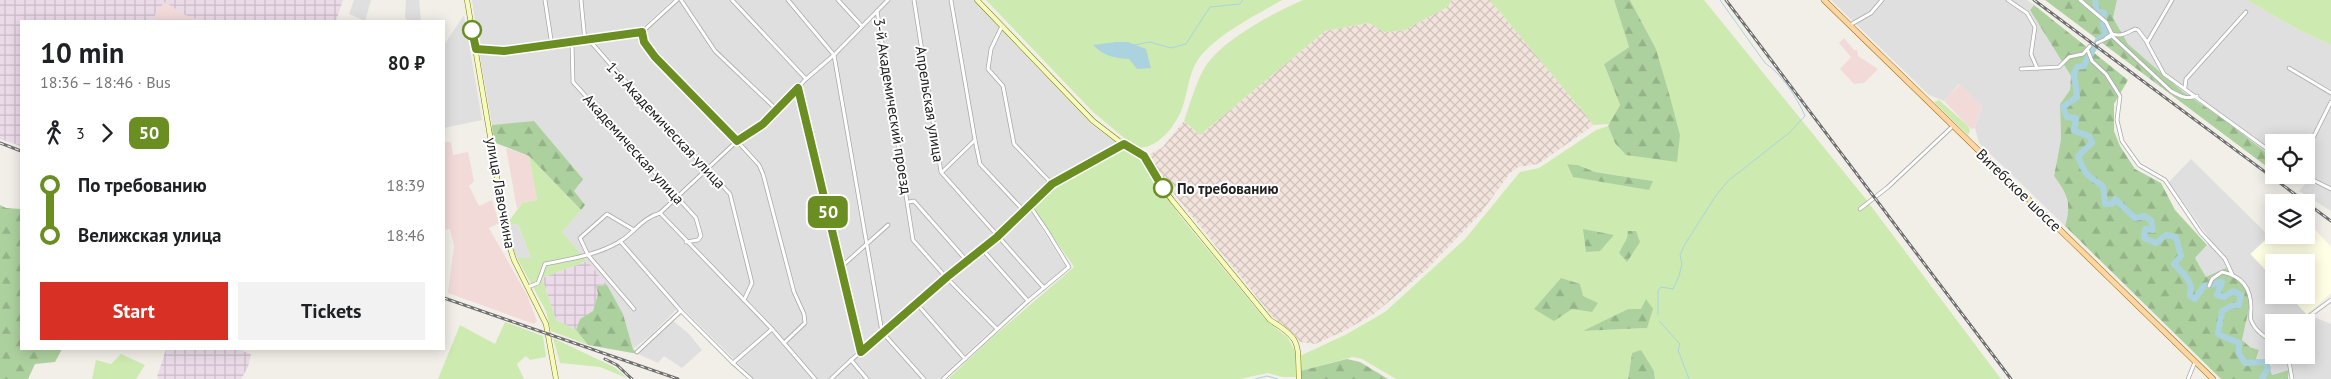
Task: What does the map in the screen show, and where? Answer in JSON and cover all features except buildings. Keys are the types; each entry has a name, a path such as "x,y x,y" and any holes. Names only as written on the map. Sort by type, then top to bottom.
{"main road":[{"name":"Витебское шоссе","path":"1824,0 2213,379"}],"street":[{"name":"улица Лавочкина","path":"468,0 508,242 546,324 556,379"},
{"path":"545,0 552,46"},
{"path":"580,0 585,41"},
{"path":"732,0 806,79"},
{"path":"788,0 834,55 882,332 924,379"},
{"name":"3-й Академический проезд","path":"838,0 861,25"},
{"path":"528,287 538,283 545,264 588,255 620,242 649,216 660,213 737,141 763,124 806,79 834,55 861,25 888,0"},
{"name":"Апрельская улица","path":"914,0 941,172 1044,288"},
{"path":"951,0 980,164 1024,211"},
{"path":"977,0 1094,121 1124,144 1144,156 1154,176 1172,200 1270,320 1289,332 1295,339 1299,347 1299,379"},
{"path":"1849,25 1866,17 1882,0"},
{"path":"2008,0 2026,13 2035,27 2031,54 2037,68"},
{"path":"2080,0 2106,22 2112,34 2119,36 2135,29 2138,30 2160,68 2265,147"},
{"path":"2147,43 2172,0"},
{"path":"476,49 504,51 590,41 642,32 676,1 716,51 776,109"},
{"name":"3-й Академический проезд","path":"877,10 913,240 997,329"},
{"path":"2184,87 2186,79 2246,12"},
{"path":"1002,26 991,49 988,69 1003,86 1014,144 1052,184"},
{"path":"642,32 644,42 655,57 759,165 794,292 804,314 805,324 784,343"},
{"path":"2106,39 2112,34"},
{"path":"2097,43 2112,36 2171,91 2189,99 2197,96"},
{"name":"1-я Академическая улица","path":"590,41 640,98 730,194 752,283 744,300"},
{"name":"Академическая улица","path":"572,43 571,69 573,82 696,218 701,236 698,240 686,242"},
{"path":"2090,46 2088,51 2092,61 2106,74 2120,96 2117,120 2122,140 2139,165 2165,180 2201,233 2226,259 2232,274"},
{"path":"2021,69 2059,67 2069,57 2088,51"},
{"path":"2289,68 2331,93"},
{"path":"798,88 861,352"},
{"path":"2315,134 2331,102"},
{"path":"1860,209 1888,187 1954,126"},
{"path":"941,172 975,140"},
{"path":"831,379 882,332 997,237 1052,184 1124,144"},
{"path":"2315,181 2331,189"},
{"name":"3-й Академический проезд","path":"908,202 914,201 967,261"},
{"path":"943,379 1028,300 1069,267 1048,231 1030,206"},
{"name":"Академическая улица","path":"660,213 772,329 815,379"},
{"path":"634,230 606,214 580,238 588,255 634,309"},
{"path":"840,267 888,224"},
{"path":"620,242 681,311 751,379"},
{"path":"982,249 1028,300"},
{"path":"2209,286 2212,279 2222,272 2232,274 2240,279 2249,290 2252,321 2260,334 2265,337"},
{"path":"2312,314 2331,300"},
{"path":"917,304 965,359"},
{"path":"637,352 681,311"},
{"path":"733,363 772,329"},
{"path":"851,360 867,379"},
{"path":"2188,379 2196,362"},
{"path":"2290,364 2292,379"}],"shaded area":[{"path":"0,0 343,0 336,20 199,20 185,15 165,2 156,12 153,20 20,20 20,146 0,139"},
{"path":"354,0 371,0 365,20 349,14"},
{"path":"406,0 419,0 421,20 406,20"},
{"path":"472,0 673,0 644,26 628,31 524,46 493,47 478,44"},
{"path":"680,0 973,0 1092,125 1118,144 1049,184 1027,205 1066,267 983,338 939,379 754,379 680,306 651,335 633,349 623,314 607,285 562,232 585,205 573,191 583,179 534,122 492,125 479,50 504,51 573,46 640,35"},
{"path":"1451,0 1490,0 1594,125 1538,164 1518,167 1510,173 1480,214 1426,270 1374,314 1344,331 1315,344 1300,342 1293,333 1277,322 1155,170 1148,155 1162,148 1184,121 1200,135 1325,31 1370,23 1384,32 1404,30 1449,6"},
{"path":"1831,0 2027,0 2034,5 2030,10 2071,76 2070,90 2060,104 2061,139 2054,175 2065,191 2069,212 2065,226 1979,143 1975,128 1982,106 1959,84 1944,101 1929,95"},
{"path":"2117,0 2247,0 2297,29 2331,45 2331,211 2315,201 2315,194 2304,194 2299,191 2305,184 2315,184 2315,134 2265,134 2265,152 2226,121 2183,92 2128,44 2113,18"},
{"path":"165,1 185,15 199,20 153,20 156,12"},
{"path":"464,15 482,120 445,128 445,44"},
{"path":"1844,38 1854,50 1857,50 1858,56 1878,69 1864,83 1854,84 1840,69 1851,57 1839,43"},
{"path":"1960,84 1982,106 1975,128 1971,129 1944,101"},
{"path":"445,142 451,142 453,155 468,152 474,181 469,186 479,206 492,200 499,223 489,228 527,295 537,321 534,324 448,293 454,246 450,229 445,230"},
{"path":"506,148 529,156 537,200 522,203 517,209"},
{"path":"2191,159 2265,232 2265,240 2250,254 2265,270 2265,304 2297,304 2306,314 2265,314 2265,364 2288,364 2289,370 2272,375 2256,360 2259,350 2250,347 2242,340 2250,304 2206,277 2195,258 2211,241 2169,182"},
{"path":"507,224 518,224 531,258 517,258 511,244"},
{"path":"2315,230 2331,247 2331,293 2306,314 2297,304 2315,304 2315,254 2265,254 2265,269 2251,254 2265,241 2265,244 2315,244"},
{"path":"587,261 607,285 596,286 598,294 593,311 580,319 576,330 556,320 542,278"},
{"path":"2315,317 2331,324 2331,379 2294,379 2292,364 2315,364"},
{"path":"673,321 688,333 702,350 682,368 664,356 658,363 638,354"},
{"path":"166,350 240,350 251,354 248,367 241,379 159,379 157,377"}],"green space":[{"path":"986,0 1282,0 1231,30 1203,53 1192,72 1183,106 1171,129 1165,136 1151,145 1135,147 1093,112"},
{"path":"1303,0 1451,0 1449,6 1405,30 1384,32 1369,23 1325,31 1200,135 1184,121 1197,84 1207,64 1215,54 1251,27"},
{"path":"1490,0 1614,0 1629,47 1604,64 1620,105 1610,124 1594,125"},
{"path":"1614,0 1630,0 1656,49 1680,135 1677,162 1626,155 1615,143 1608,126 1620,105 1604,64 1629,47"},
{"path":"1630,0 1704,0 1865,198 2001,379 1655,379 1654,370 1632,353 1628,379 1396,379 1362,359 1353,357 1300,371 1300,356 1345,335 1385,312 1465,239 1520,172 1539,168 1596,130 1608,126 1615,143 1680,135 1656,49","holes":["1567,164 1578,165 1595,172 1653,181 1573,177","1628,309 1641,310 1647,328 1585,331"]},
{"path":"2045,0 2117,0 2113,18 2128,44 2183,92 2226,121 2265,152 2265,165"},
{"path":"2247,0 2331,0 2331,45 2297,29"},
{"path":"2034,5 2128,80 2114,104 2114,131 2120,146 2135,169 2161,183 2175,210 2207,245 2195,258 2206,277 2226,268 2246,288 2250,304 2242,340 2250,347 2259,350 2256,359 2265,361 2272,375 2289,370 2288,379 2221,379 2065,226 2068,211 2067,199 2054,176 2061,139 2060,104 2070,90 2071,76 2030,10"},
{"path":"1939,100 1968,126 1970,131 1968,135 1934,102"},
{"path":"534,121 583,179 574,191 585,205 581,210 529,156 493,142 492,125"},
{"path":"1123,148 1138,155 1180,216 1264,318 1288,338 1295,351 1296,377 1282,377 1268,373 1240,379 948,379 987,342 1074,267 1033,208 1054,188"},
{"path":"529,156 581,210 562,232 587,261 542,278 556,320 576,330 588,345 551,331 546,311 517,258 531,258 518,224 507,224 522,203 537,200"},
{"path":"1567,164 1578,165 1595,172 1653,181 1649,190 1573,177"},
{"path":"0,205 6,208 20,209 20,350 61,350 55,362 35,364 28,379 0,379"},
{"path":"1583,229 1614,235 1600,251 1586,252"},
{"path":"1628,231 1636,231 1640,242 1627,262 1619,253 1627,238"},
{"path":"1561,278 1580,284 1583,296 1598,303 1592,312 1572,309 1554,321 1534,309"},
{"path":"607,285 623,314 633,349 638,354 588,345 576,330 580,319 593,311 598,294 596,286"},
{"path":"1646,299 1653,309 1647,328 1583,331 1628,309 1641,309"},
{"path":"505,322 543,336 546,357 530,360 526,356 517,364 524,379 438,379 460,325 495,344"},
{"path":"553,338 614,367 627,378 600,367 560,363"},
{"path":"1641,350 1654,371 1655,379 1628,379 1632,353"},
{"path":"121,354 145,365 136,379 92,379 96,360 111,364"},
{"path":"1347,359 1360,362 1388,379 1301,379 1300,371"}],"water":[{"path":"1128,42 1146,49 1151,68 1137,69 1129,59 1109,56 1093,45"}],"waterway":[{"path":"1134,45 1150,42 1171,48 1186,44 1210,7 1240,4 1243,0"},
{"path":"1658,315 1658,291 1661,287 1673,289 1679,276 1682,264 1680,255 1685,244 1717,194 1728,181 1789,133 1805,116 1788,87 1777,73 1765,63 1720,0"},
{"path":"2095,0 2097,11 2104,13 2103,25 2106,35 2098,40 2084,66 2077,67 2074,73 2077,97 2063,107 2067,117 2076,118 2074,131 2089,136 2092,143 2078,156 2082,166 2090,177 2103,186 2105,204 2112,204 2115,199 2135,218 2144,216 2151,220 2153,230 2145,229 2144,238 2156,243 2166,235 2176,237 2181,256 2174,264 2189,282 2191,286 2190,296 2195,299 2204,286 2222,282 2217,295 2224,297 2233,291 2241,295 2239,305 2231,306 2222,311 2218,334 2239,343 2239,353 2245,363 2265,362 2268,368 2262,379"},
{"path":"1659,321 1680,344 1678,350 1689,379"},
{"path":"1255,379 1267,376 1278,379"}],"railway":[{"path":"1726,0 2011,379"},
{"path":"2034,0 2331,221"},
{"path":"0,143 20,151"},
{"path":"445,298 678,379"},
{"path":"605,359 617,365 632,379"}],"bus line":[{"name":"50","path":"472,30 476,49 504,51 590,41 642,32 644,42 655,57 737,141 763,124 798,88 861,352 947,277 997,237 1052,184 1124,144 1144,156 1154,176 1163,188"}],"place":[{"name":"По требованию","path":"1163,188"}]}
